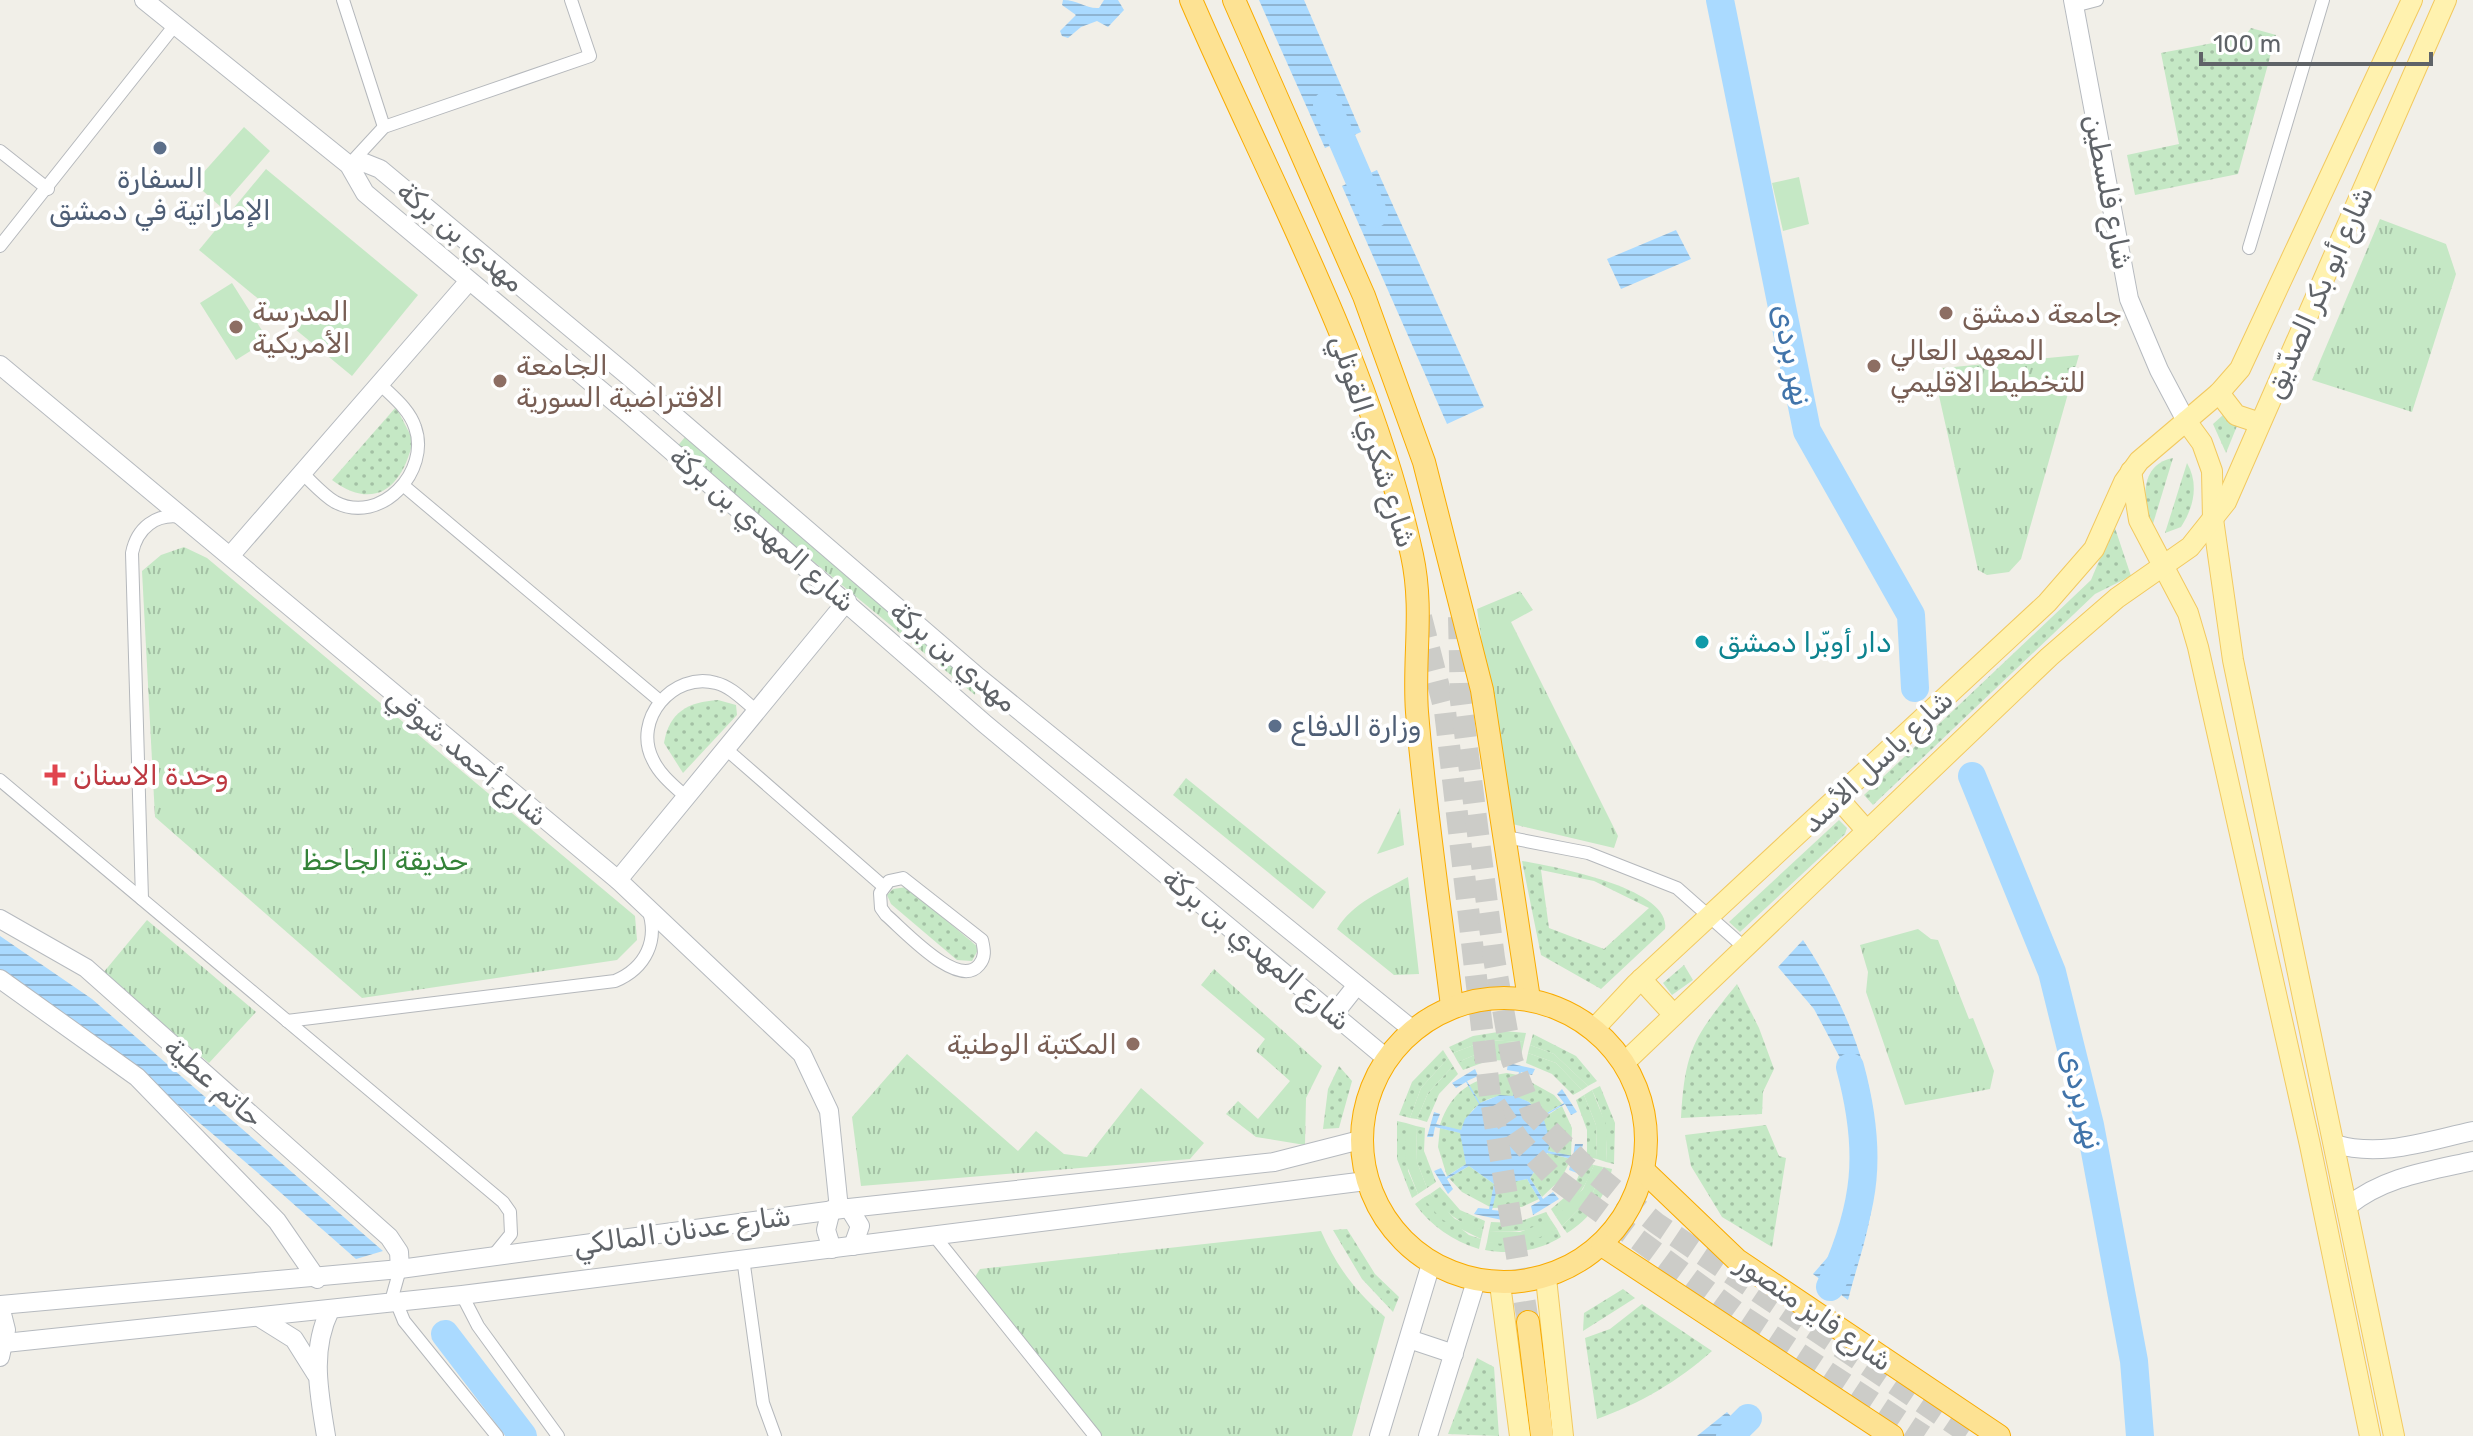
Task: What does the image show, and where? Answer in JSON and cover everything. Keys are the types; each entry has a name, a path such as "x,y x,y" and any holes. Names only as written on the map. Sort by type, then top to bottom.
{"highway":[{"name":"شارع شكري القوتلي","path":"1191,0 1336,327 1393,481 1413,558 1421,616 1417,709 1452,1006"},
{"name":"شارع شكري القوتلي","path":"1234,0 1364,296 1424,462 1482,690 1529,999"},
{"path":"1490,997 1529,999 1563,1010 1594,1029 1624,1063 1644,1115 1644,1171 1629,1211 1602,1245 1546,1278 1500,1284 1476,1281 1431,1264 1391,1229 1366,1181 1360,1140 1367,1097 1386,1058 1414,1031 1452,1006 1490,997"},
{"name":"شارع فايز منصور","path":"1644,1171 1737,1260 1999,1436"},
{"name":"شارع فايز منصور","path":"1602,1245 1892,1436"},
{"path":"1528,1322 1542,1436"}],"main road":[{"name":"شارع المهدي بن بركة","path":"144,0 349,165 365,193 629,414 985,724 1386,1058"},
{"name":"شارع أبو بكر الصدّيق","path":"2155,444 2219,393 2240,369 2412,0"},
{"name":"شارع أبو بكر الصدّيق","path":"2164,564 2190,547 2226,502 2446,0"},
{"name":"شارع فلسطين","path":"2073,3 2129,299 2159,370 2186,421"},
{"name":"مهدي بن بركة","path":"349,165 365,163 380,169 626,374 978,677 1414,1031"},
{"path":"230,556 469,281"},
{"name":"شارع أحمد شوقي","path":"0,365 618,880 802,1054 829,1111 840,1209"},
{"path":"605,394 612,382 626,374"},
{"path":"2219,393 2236,415 2260,423"},
{"path":"629,414 642,407 649,395"},
{"path":"2186,421 2208,456 2213,519 2233,660 2394,1436"},
{"name":"شارع باسل الأسد","path":"1594,1029 1641,979 2047,603 2094,549 2131,471 2155,444"},
{"path":"2131,471 2139,520 2188,613 2198,647 2310,1145 2370,1436"},
{"name":"شارع باسل الأسد","path":"1624,1063 2049,657 2164,564"},
{"path":"618,880 847,601"},
{"path":"1837,797 1867,831"},
{"name":"حاتم عطية","path":"0,919 86,968 389,1237 399,1252 400,1269"},
{"name":"حاتم عطية","path":"0,979 137,1077 277,1221 317,1279"},
{"path":"1641,979 1674,1015"},
{"path":"1334,1014 1357,985"},
{"path":"2335,1144 2360,1150 2387,1150 2473,1131"},
{"name":"شارع عدنان المالكي","path":"0,1305 317,1279 400,1269 840,1209 1274,1162 1360,1140"},
{"path":"2348,1206 2393,1180 2473,1161"},
{"name":"شارع عدنان المالكي","path":"3,1350 743,1258 936,1238 1366,1181"},
{"path":"832,1249 826,1230 840,1209 860,1226 853,1246"},
{"path":"1379,1436 1431,1264"},
{"path":"1546,1278 1563,1436"},
{"path":"1428,1436 1476,1281"},
{"path":"1500,1284 1520,1436"},
{"path":"0,1305 5,1317 3,1350"},
{"path":"326,1436 317,1376 318,1344 330,1310"},
{"path":"262,1319 294,1339 317,1376"},
{"path":"1409,1339 1454,1354"}],"street":[{"path":"343,0 384,127"},
{"path":"349,165 384,127 590,56 571,0"},
{"path":"2073,3 2097,0"},
{"path":"2249,248 2323,0"},
{"path":"0,246 175,25"},
{"path":"0,151 48,189"},
{"path":"302,473 336,502 356,507 389,499 404,486 415,468 419,444 415,426 405,408 380,384"},
{"path":"404,486 660,701"},
{"path":"142,899 132,553 137,536 150,523 166,516 184,518"},
{"path":"686,797 652,759 647,741 649,720 660,701 674,689 695,681 714,682 729,688 757,711"},
{"path":"726,749 883,886"},
{"path":"0,780 503,1202 510,1212 511,1234 493,1256"},
{"path":"1506,837 1588,853 1677,888 1711,914 1745,948"},
{"path":"896,878 910,881 975,933 984,950 977,968 968,972 949,968 886,915 879,901 883,886 896,878"},
{"path":"287,1021 615,981 638,968 651,945 653,932 647,906"},
{"path":"936,1238 1095,1436"},
{"path":"743,1258 763,1403 775,1436"},
{"path":"400,1269 393,1285 395,1302 416,1338 497,1436"},
{"path":"462,1295 478,1326 558,1436"}],"green space":[{"path":"2251,28 2276,35 2238,174 2135,195 2127,155 2179,144 2161,53 2244,37"},
{"path":"244,127 270,151 221,207 194,183"},
{"path":"266,169 418,295 352,376 199,250"},
{"path":"1799,177 1809,224 1783,231 1772,183"},
{"path":"2380,219 2446,244 2456,274 2412,412 2312,380"},
{"path":"232,283 268,340 236,360 200,303"},
{"path":"2079,355 2021,559 2009,572 1987,575 1978,570 1933,369"},
{"path":"396,407 413,440 402,471 394,482 374,494 361,494 332,480"},
{"path":"2223,415 2237,426 2226,453 2213,424"},
{"path":"685,437 976,681 975,695 676,448"},
{"path":"2173,458 2152,527 2145,496 2149,476 2162,462"},
{"path":"2187,463 2194,487 2192,503 2181,527 2165,533"},
{"path":"2114,525 2131,576 2095,594 1873,805 1864,795 2091,580"},
{"name":"حديقة الجاحظ","path":"184,547 207,558 635,916 637,940 617,960 362,998 155,817 142,571 161,555"},
{"path":"1520,591 1533,610 1511,622 1618,836 1614,848 1508,823 1477,609"},
{"path":"718,700 736,705 737,715 683,773 664,743 670,723 689,706"},
{"path":"1186,778 1326,892 1313,909 1173,795"},
{"path":"1400,808 1404,845 1377,854"},
{"path":"1839,820 1847,828 1845,834 1740,932 1729,922"},
{"path":"1522,861 1607,882 1650,902 1662,915 1665,929 1601,989 1541,955","holes":["1541,870 1594,881 1649,908 1604,949 1549,928"]},
{"path":"1408,877 1419,974 1394,975 1337,929 1359,905"},
{"path":"907,887 979,948 972,961 957,960 891,904 887,895 893,889"},
{"path":"147,920 256,1012 209,1063 103,973"},
{"path":"1918,929 1931,939 1938,940 1969,1019 1973,1018 1994,1071 1990,1089 1905,1105 1866,992 1868,972 1860,945"},
{"path":"1684,965 1693,980 1672,995 1663,983"},
{"path":"1214,969 1322,1066 1306,1098 1305,1145 1256,1137 1226,1114 1238,1101 1258,1119 1290,1081 1256,1051 1265,1039 1201,985"},
{"path":"1737,984 1759,1028 1774,1069 1763,1092 1762,1114 1681,1118 1685,1075 1694,1045"},
{"path":"1504,1031 1526,1033 1524,1042 1487,1040 1453,1053 1449,1047 1473,1036"},
{"path":"1533,1034 1576,1056 1597,1081 1588,1086 1554,1054 1530,1045"},
{"path":"1487,1040 1524,1042 1522,1051 1482,1052 1458,1062 1453,1053"},
{"path":"1530,1045 1554,1054 1588,1086 1582,1090 1556,1063 1528,1053"},
{"path":"1505,1049 1522,1051 1519,1061 1490,1060 1463,1070 1458,1062 1482,1052"},
{"path":"1443,1050 1448,1058 1421,1088 1410,1118 1399,1115 1412,1082"},
{"path":"1528,1053 1556,1063 1582,1090 1573,1095 1552,1074 1526,1063"},
{"path":"907,1054 1018,1151 1036,1131 1064,1154 1087,1157 1141,1088 1204,1143 1190,1159 861,1186 852,1117"},
{"path":"1448,1058 1453,1066 1428,1093 1417,1119 1410,1118 1421,1088"},
{"path":"1339,1066 1352,1081 1339,1128 1323,1129 1328,1089"},
{"path":"1453,1066 1458,1074 1439,1094 1427,1122 1417,1119 1428,1093"},
{"path":"1507,1073 1518,1075 1513,1096 1495,1097 1481,1103 1469,1115 1461,1131 1440,1125 1450,1103 1465,1088 1484,1078"},
{"path":"1520,1076 1554,1095 1562,1104 1542,1116 1529,1102 1515,1097"},
{"path":"1600,1086 1615,1123 1614,1164 1606,1162 1604,1125 1592,1090"},
{"path":"1592,1090 1607,1127 1606,1162 1597,1159 1596,1125 1584,1095"},
{"path":"1584,1095 1596,1125 1597,1159 1587,1157 1587,1130 1576,1100"},
{"path":"1562,1106 1572,1128 1571,1156 1548,1151 1543,1118"},
{"path":"1397,1121 1406,1123 1408,1171 1418,1194 1412,1198 1397,1159"},
{"path":"1406,1123 1416,1126 1417,1162 1427,1188 1418,1194 1405,1161"},
{"path":"1766,1125 1779,1156 1786,1158 1772,1247 1722,1217 1691,1166 1685,1135"},
{"path":"1416,1126 1425,1128 1424,1151 1436,1182 1427,1188 1417,1162"},
{"path":"1440,1128 1461,1133 1466,1164 1447,1176 1438,1147"},
{"path":"1548,1153 1571,1159 1561,1179 1542,1197 1530,1178"},
{"path":"1585,1162 1594,1165 1587,1180 1574,1200 1556,1217 1551,1209 1571,1192"},
{"path":"1594,1165 1603,1167 1592,1195 1562,1226 1556,1217 1583,1189"},
{"path":"1469,1166 1494,1184 1490,1207 1462,1192 1449,1178"},
{"path":"1603,1167 1612,1169 1601,1197 1583,1221 1567,1233 1562,1226 1592,1195"},
{"path":"1527,1179 1539,1199 1522,1207 1492,1208 1498,1184"},
{"path":"1440,1187 1460,1210 1485,1221 1483,1230 1460,1221 1441,1206 1430,1194"},
{"path":"1430,1194 1455,1219 1483,1230 1481,1239 1441,1219 1423,1198"},
{"path":"1423,1198 1469,1235 1481,1239 1479,1249 1460,1242 1435,1226 1415,1204"},
{"path":"1546,1212 1551,1220 1536,1227 1489,1231 1491,1222 1516,1223"},
{"path":"1551,1220 1557,1229 1541,1237 1514,1243 1487,1242 1489,1231 1520,1232"},
{"path":"1347,1229 1375,1274 1399,1297 1393,1312 1362,1279 1333,1230"},
{"path":"1557,1229 1561,1237 1534,1249 1515,1252 1485,1250 1487,1242 1517,1243"},
{"path":"1321,1231 1348,1278 1385,1317 1352,1436 1100,1436 971,1283 980,1269"},
{"path":"1623,1289 1635,1298 1583,1331 1584,1313"},
{"path":"1642,1304 1712,1351 1658,1391 1597,1419 1585,1338 1610,1329"},
{"path":"1477,1358 1494,1367 1499,1436 1448,1434"}],"water":[{"path":"1063,0 1099,8 1104,0 1118,0 1124,10 1108,27 1097,21 1081,27 1068,38 1062,36 1060,31 1076,15 1062,5"},
{"path":"1259,0 1304,0 1361,132 1325,148"},
{"path":"1377,170 1484,407 1447,424 1342,186"},
{"path":"1676,230 1691,259 1621,289 1607,259"},
{"path":"0,936 92,999 383,1251 356,1259 139,1073 0,971"},
{"path":"1803,940 1840,1004 1865,1072 1872,1107 1876,1142 1875,1179 1868,1227 1848,1300 1813,1274 1854,1227 1866,1159 1855,1086 1814,1009 1778,967"},
{"path":"1508,1063 1535,1069 1532,1075 1521,1072 1515,1096 1529,1102 1542,1116 1564,1103 1557,1094 1562,1089 1577,1112 1571,1115 1565,1104 1543,1117 1550,1140 1548,1151 1573,1156 1575,1144 1583,1144 1577,1173 1569,1170 1572,1159 1547,1153 1530,1178 1543,1199 1553,1192 1559,1199 1533,1215 1531,1206 1540,1201 1527,1179 1498,1185 1492,1210 1502,1211 1502,1220 1474,1214 1478,1208 1489,1209 1494,1184 1469,1166 1447,1179 1453,1189 1448,1194 1434,1171 1441,1168 1446,1177 1466,1164 1460,1133 1435,1127 1433,1137 1427,1137 1434,1112 1440,1114 1436,1124 1461,1130 1465,1119 1479,1104 1466,1082 1456,1088 1452,1083 1475,1069 1478,1076 1467,1081 1480,1103 1500,1095 1513,1096 1519,1072 1507,1070"},
{"path":"1727,1412 1749,1436 1697,1436"}],"waterway":[{"name":"نهر بردى","path":"1720,0 1807,431 1911,615 1915,688"},
{"name":"نهر بردى","path":"1327,105 1374,214"},
{"name":"نهر بردى","path":"1972,776 2052,972 2090,1125 2134,1361 2140,1436"},
{"name":"نهر بردى","path":"1830,1287 1852,1231 1862,1179 1862,1126 1850,1067"},
{"path":"445,1334 523,1436"},
{"name":"نهر بردى","path":"1730,1436 1748,1418"}],"tunnel":[{"path":"1421,617 1445,711 1490,1097 1519,1140 1553,1177 1739,1314 1924,1436"},
{"path":"1459,617 1461,701 1494,958 1512,1060 1532,1113 1586,1167 1656,1223 1972,1436"},
{"path":"1492,1106 1528,1322"}],"place":[{"name":"السفارة الإماراتية في دمشق","path":"160,148"},
{"name":"جامعة دمشق","path":"1946,313"},
{"name":"المدرسة الأمريكية","path":"236,327"},
{"name":"المعهد العالي للتخطيط الاقليمي","path":"1874,366"},
{"name":"الجامعة الافتراضية السورية","path":"500,381"},
{"name":"دار أوبّرا دمشق","path":"1702,642"},
{"name":"وزارة الدفاع","path":"1275,726"},
{"name":"وحدة الاسنان","path":"55,775"},
{"name":"المكتبة الوطنية","path":"1133,1044"}]}
